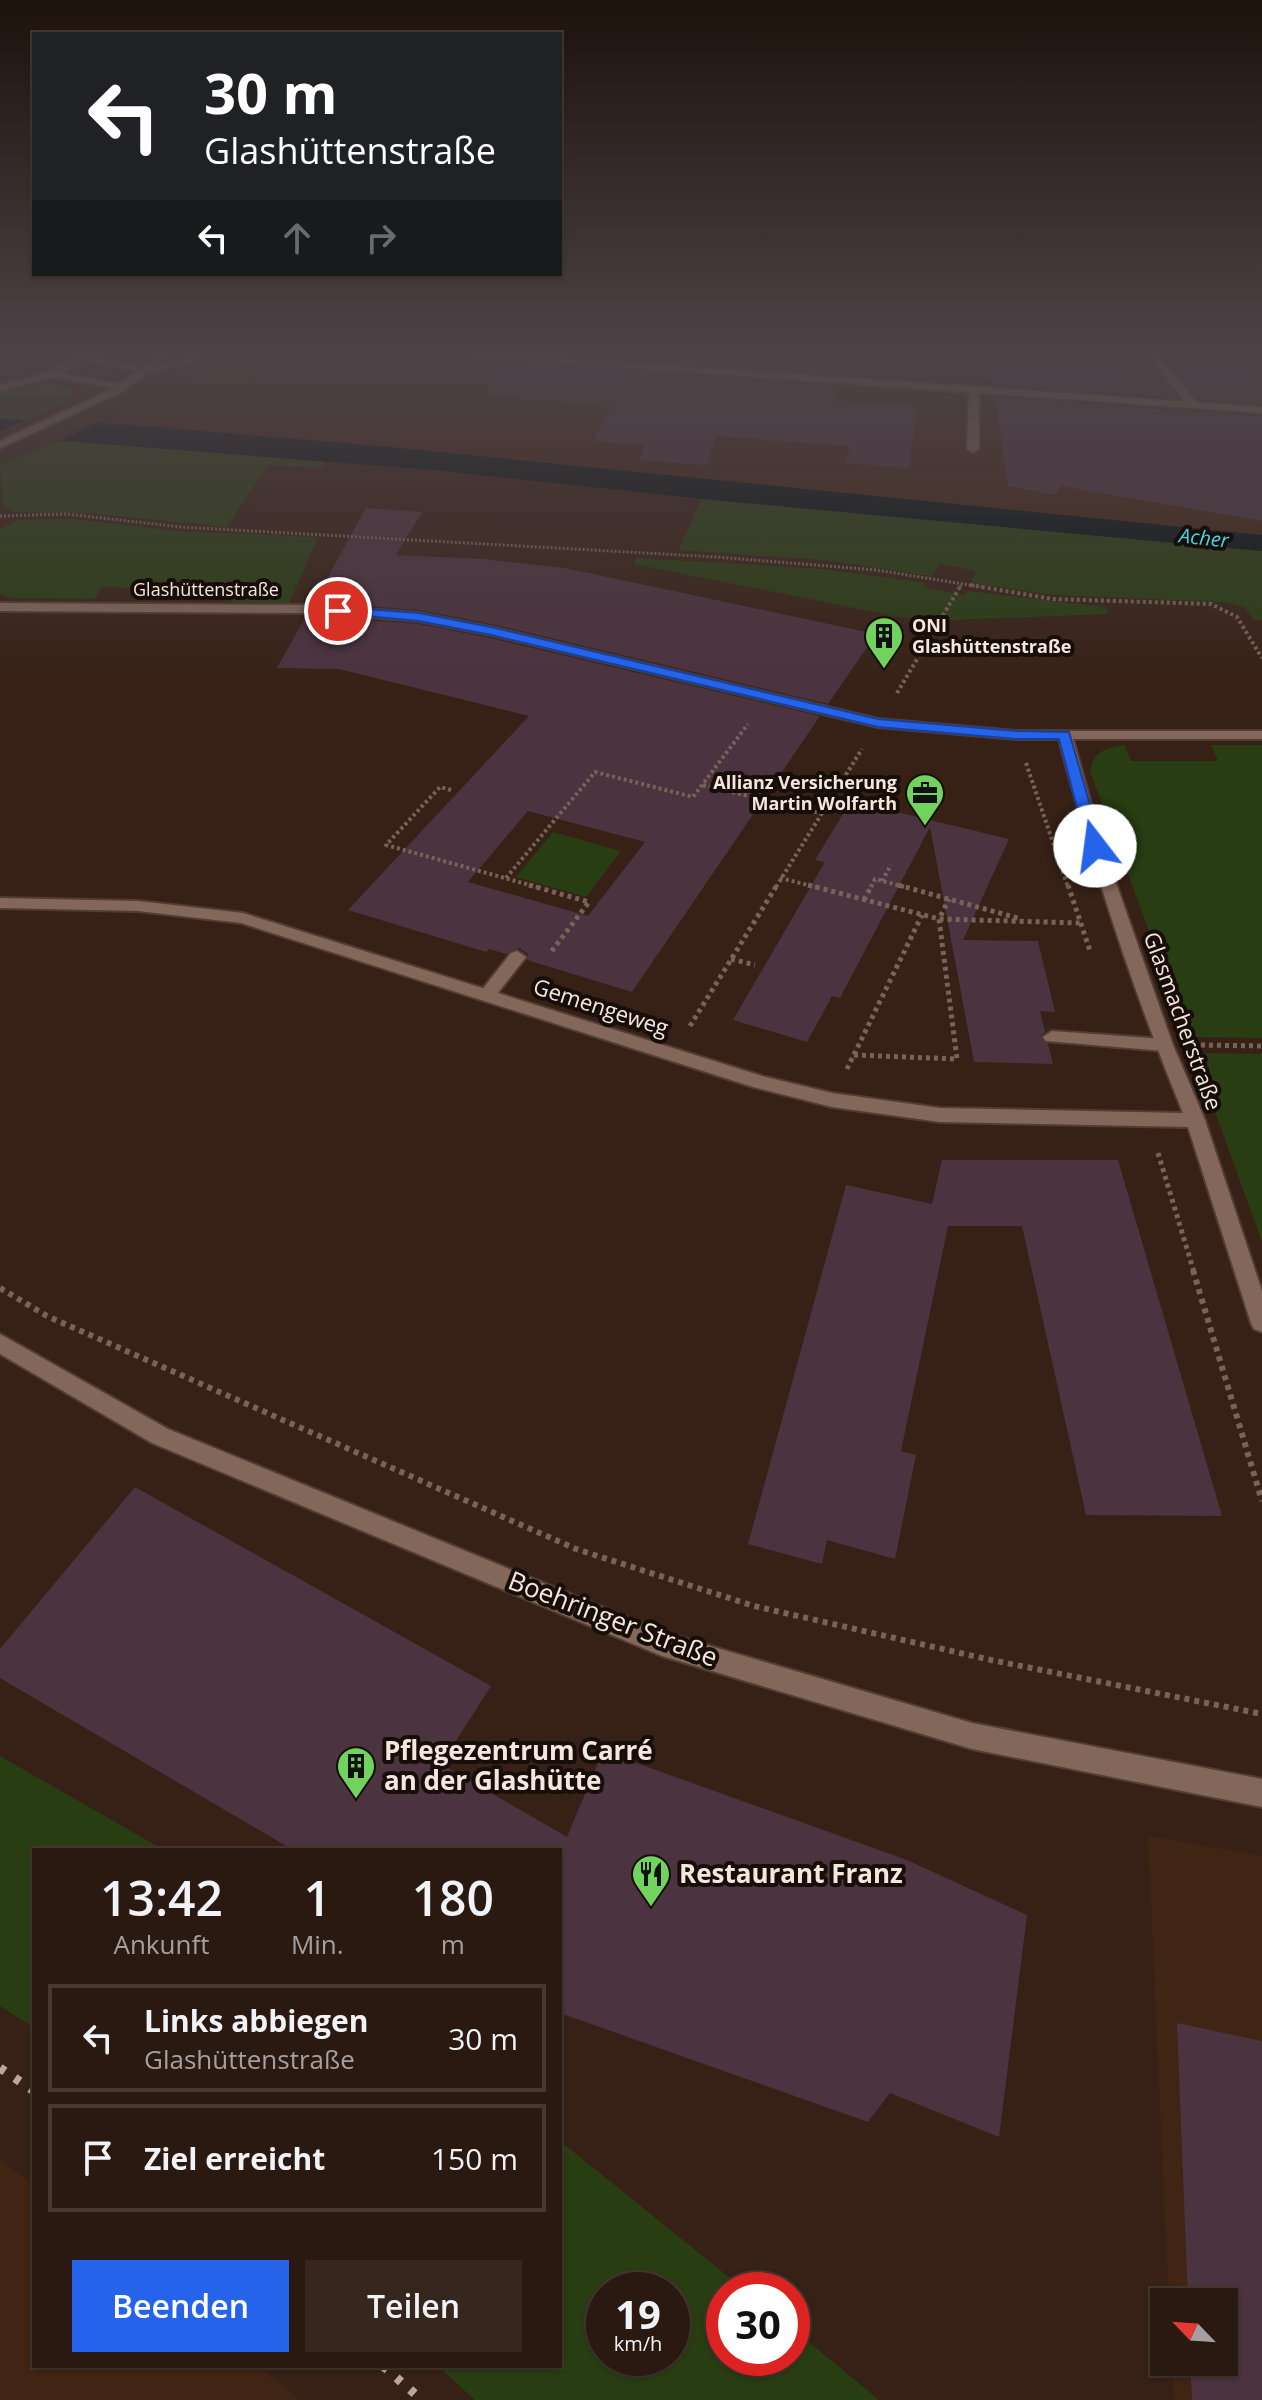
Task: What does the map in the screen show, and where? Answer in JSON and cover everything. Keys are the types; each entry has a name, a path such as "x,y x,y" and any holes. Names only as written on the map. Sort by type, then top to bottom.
{"street":[{"name":"Glashüttenstraße","path":"0,607 312,609 419,617 491,631 878,723 1016,735 1262,735"},
{"name":"Glasmacherstraße","path":"1065,735 1095,846 1164,1045 1195,1120 1262,1323"},
{"name":"Gemengeweg","path":"0,903 138,906 243,918 760,1082 832,1100 940,1115 1195,1120"},
{"path":"487,995 517,957"},
{"path":"1052,1037 1164,1045"},
{"name":"Boehringer Straße","path":"0,1343 160,1436 662,1644 972,1736 1262,1793"}],"path":[{"path":"0,516 66,514 181,527 717,557 876,570 1053,599 1225,607 1238,616 1262,658"},
{"path":"673,1054 962,584"},
{"path":"506,878 595,772 693,797 768,698"},
{"path":"703,785 820,813"},
{"path":"451,790 440,787 386,845 589,902 551,953"},
{"path":"882,881 891,865"},
{"path":"780,878 939,919 1080,923"},
{"path":"864,900 875,879 1032,922"},
{"path":"854,1055 957,1059 939,919 949,899"},
{"path":"849,1066 922,915"},
{"path":"731,959 755,965"},
{"path":"1164,1045 1262,1046"},
{"path":"0,1288 47,1316 576,1549 754,1606 991,1660 1262,1714"}],"shaded area":[{"path":"552,465 1262,465 1262,535"},
{"path":"1148,1836 1262,1856 1262,2400 1174,2400 1173,2376 1238,2376 1238,2288 1168,2288"},
{"path":"0,2159 32,2184 32,2368 260,2368 300,2400 0,2400"}],"green space":[{"path":"0,465 268,465 227,527 97,514 13,512 3,506"},
{"path":"268,465 323,465 320,468"},
{"path":"702,499 1262,551 1262,620 1254,620 1245,608 1223,602 1051,595 971,583 976,571 940,564 932,576 823,560 678,550"},
{"path":"70,519 177,531 318,537 289,604 230,602 235,591 102,587 95,599 11,598 0,594 0,529 20,520"},
{"path":"636,558 822,569 926,583 923,587 964,595 967,591 1106,607 1108,614 949,620 899,617 634,564"},
{"path":"1124,745 1131,761 1218,761 1211,745 1262,745 1262,1038 1188,1037 1090,771 1094,759 1101,752"},
{"path":"553,832 621,851 586,897 516,877"},
{"path":"1194,1053 1262,1054 1262,1242"},
{"path":"0,1756 161,1848 32,1848 32,2027 0,2006"},
{"path":"562,2143 723,2272 706,2272 706,2376 810,2376 810,2343 879,2400 475,2400 440,2368 562,2368"}],"water":[{"name":"Acher","path":"370,465 568,465 1262,535 1262,551 702,499"}],"building":[{"path":"871,465 909,465 909,468"},
{"path":"1005,465 1262,465 1262,521 1061,486 1055,495 1008,486"},
{"path":"366,508 422,512 396,555 484,559 565,568 876,634 828,704 492,624 419,610 314,602"},
{"path":"306,616 419,624 820,716 632,992 527,960 528,954 519,948 506,954 489,949 486,952 348,910 529,716 339,669 277,668","holes":["528,811 645,842 588,916 468,882"]},
{"path":"851,801 1009,839 963,940 1038,941 1055,1012 1040,1011 1045,1032 1040,1036 1048,1044 1053,1064 974,1062 930,827 840,998 832,996 807,1042 733,1020 825,862 815,860"},
{"path":"942,1160 1118,1160 1222,1516 1086,1515 1022,1226 948,1226 901,1451 916,1455 895,1559 827,1540 822,1564 748,1544 846,1185 932,1204"},
{"name":"Pflegezentrum Carré an der Glashütte","path":"135,1487 491,1686 441,1764 567,1837 603,1751 907,1860 1027,1915 999,2137 890,2093 868,2122 562,2014 562,1848 290,1848 0,1678 0,1649"},
{"path":"1177,2023 1262,2041 1262,2400 1192,2400 1191,2376 1238,2376 1238,2288 1187,2288"}],"railway":[{"path":"0,2068 32,2090"},
{"path":"385,2368 422,2400"}],"place":[{"name":"ONI Glashüttenstraße","path":"884,670"},
{"name":"Allianz Versicherung Martin Wolfarth","path":"925,827"},
{"name":"Pflegezentrum Carré an der Glashütte","path":"356,1800"},
{"name":"Restaurant Franz","path":"651,1908"}],"route":[{"path":"338,611 419,617 491,631 878,723 1016,735 1065,735 1095,846"}]}
